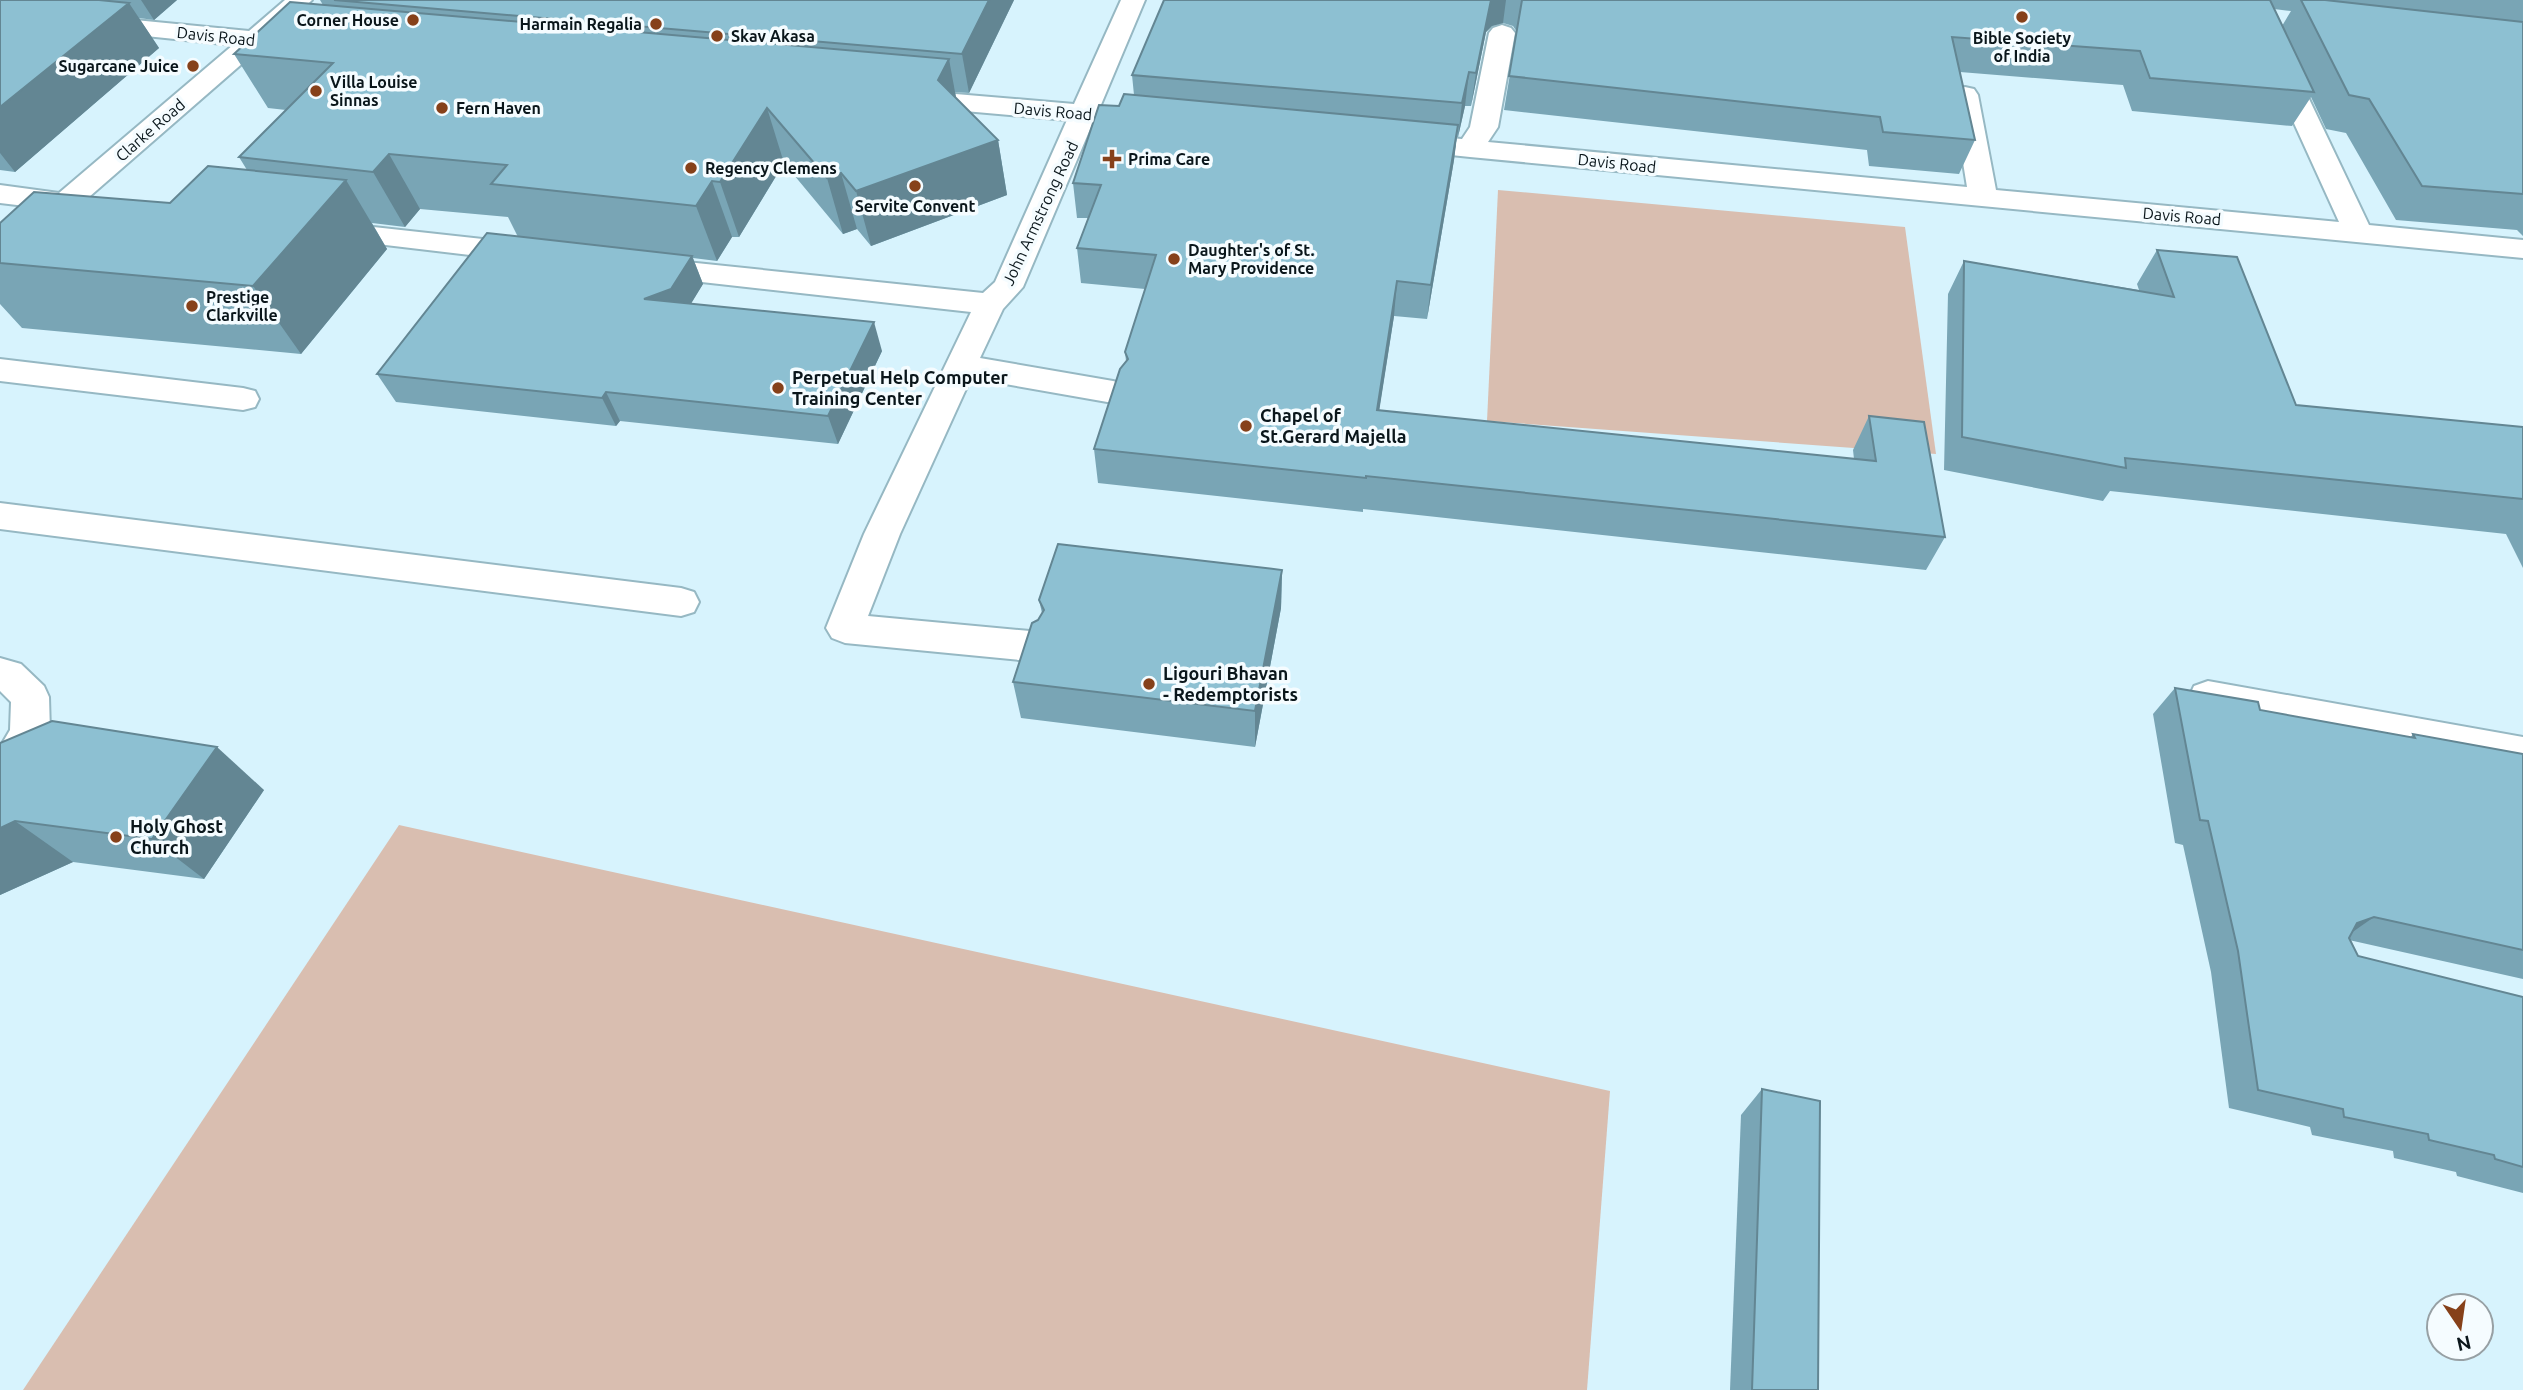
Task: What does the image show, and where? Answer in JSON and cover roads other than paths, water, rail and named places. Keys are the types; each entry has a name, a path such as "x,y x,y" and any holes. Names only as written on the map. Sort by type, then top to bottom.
{"street":[{"name":"Clarke Road","path":"0,260 300,0"},
{"name":"John Armstrong Road","path":"1030,646 845,628 882,534 990,304 1008,288 1073,113 1109,0"},
{"name":"John Armstrong Road","path":"1073,113 1133,0"},
{"path":"2263,12 2358,232"},
{"name":"Davis Road","path":"0,14 324,46"},
{"path":"1471,149 1484,127 1502,33"},
{"path":"1965,94 1983,199"},
{"name":"Davis Road","path":"882,96 1168,121"},
{"name":"Davis Road","path":"1374,140 2358,232 2523,250"},
{"path":"0,194 104,206"},
{"path":"297,228 560,257"},
{"path":"616,263 990,304"},
{"path":"963,366 1113,392"},
{"path":"0,370 243,399"},
{"path":"0,516 681,602"},
{"path":"0,673 8,675 30,697 30,732 6,773 0,778"},
{"path":"2176,691 2523,754"}],"place":[{"name":"Bible Society of India","path":"2022,17"},
{"name":"Corner House","path":"413,20"},
{"name":"Harmain Regalia","path":"656,24"},
{"name":"Skav Akasa","path":"717,36"},
{"name":"Sugarcane Juice","path":"193,66"},
{"name":"Villa Louise Sinnas","path":"316,91"},
{"name":"Fern Haven","path":"442,108"},
{"name":"Prima Care","path":"1112,159"},
{"name":"Regency Clemens","path":"691,168"},
{"name":"Servite Convent","path":"915,186"},
{"name":"Daughter's of St. Mary Providence","path":"1174,259"},
{"name":"Prestige Clarkville","path":"192,306"},
{"name":"Perpetual Help Computer Training Center","path":"778,388"},
{"name":"Chapel of St.Gerard Majella","path":"1246,426"},
{"name":"Ligouri Bhavan - Redemptorists","path":"1149,684"},
{"name":"Holy Ghost Church","path":"116,837"}]}
